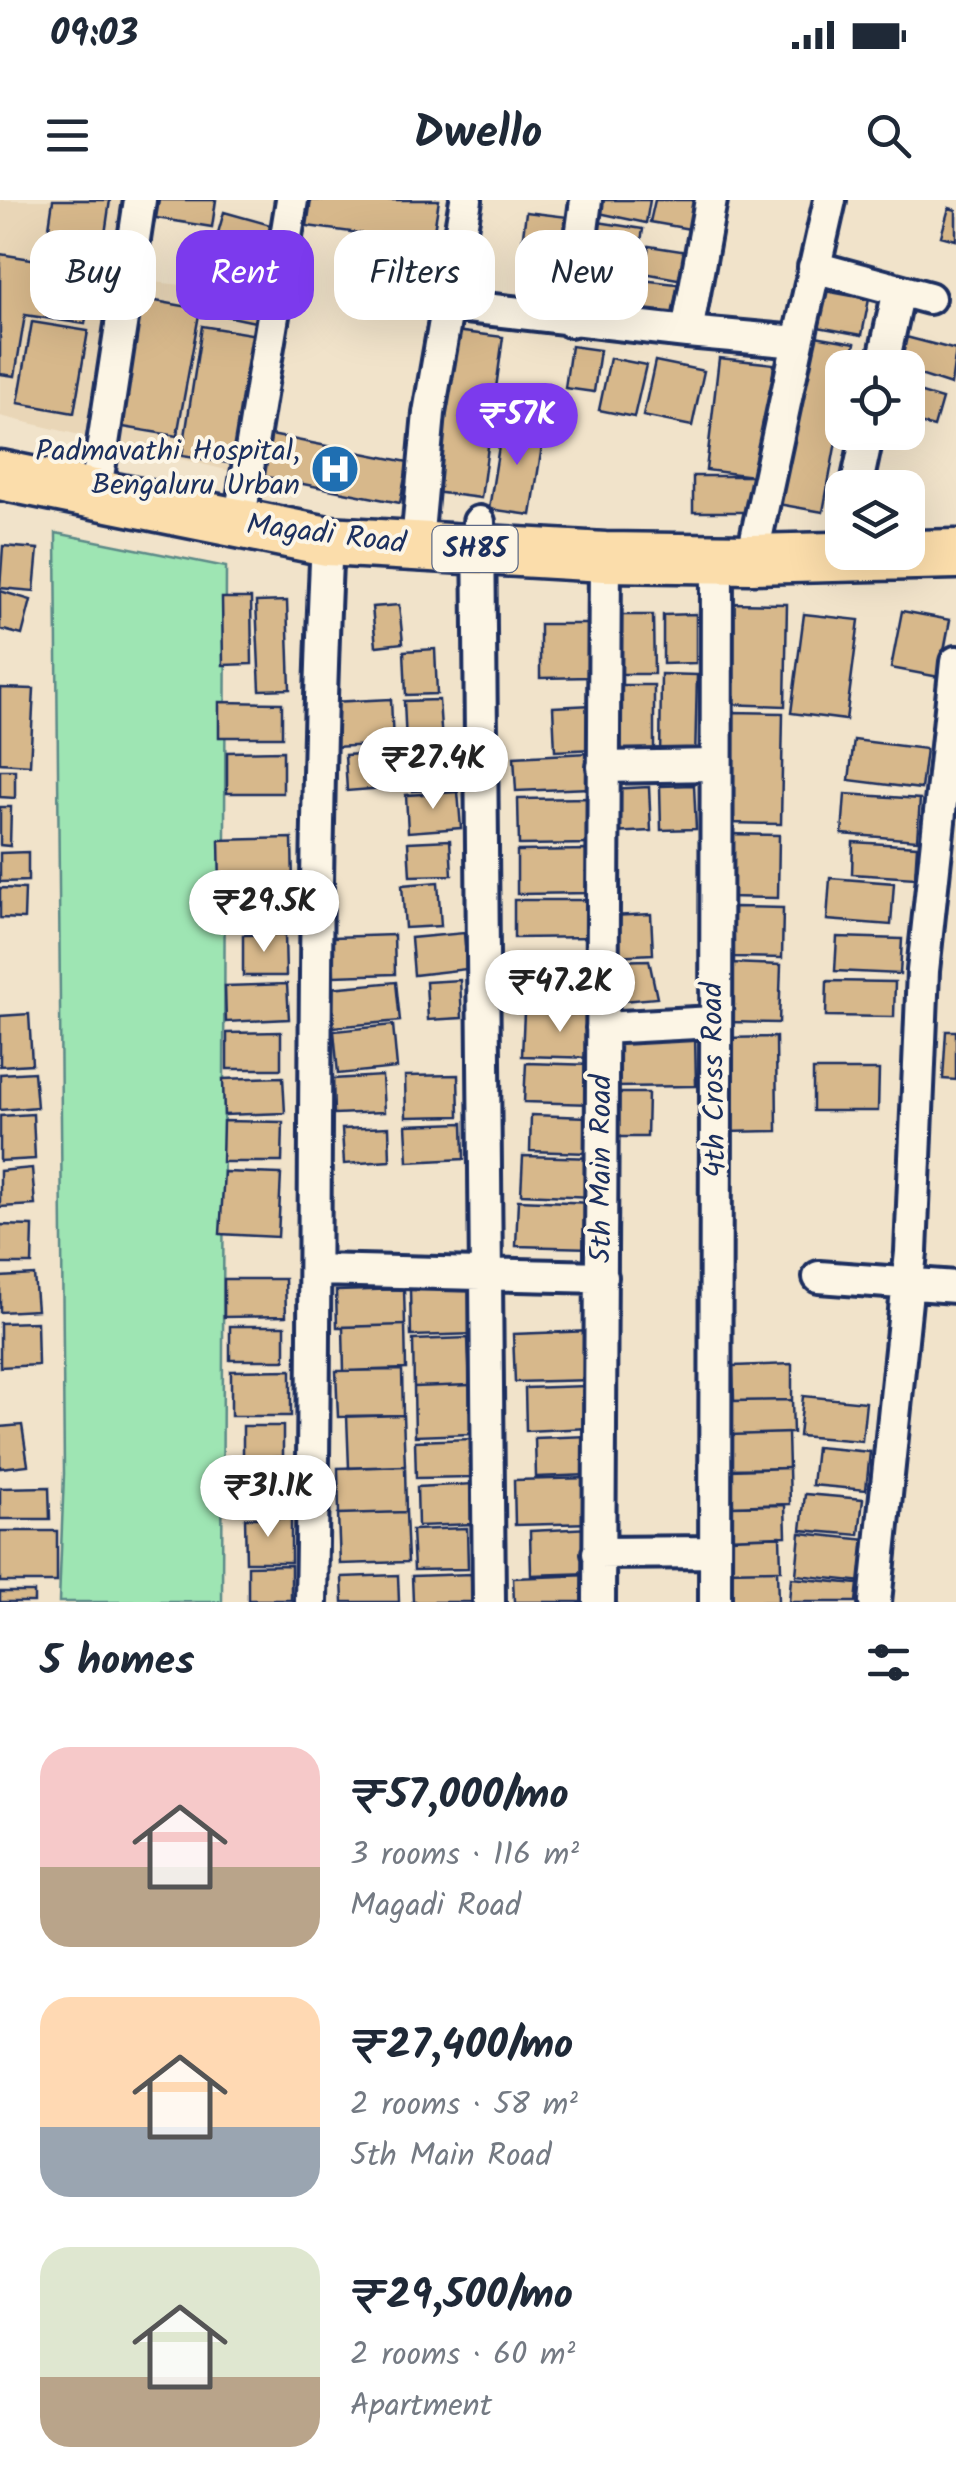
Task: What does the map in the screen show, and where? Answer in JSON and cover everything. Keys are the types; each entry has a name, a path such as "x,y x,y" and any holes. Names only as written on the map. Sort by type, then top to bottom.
{"main road":[{"name":"Magadi Road","path":"0,446 243,498 418,521 479,536 605,556 736,548 825,536"},
{"name":"Magadi Road","path":"0,475 326,540 479,536 956,554"},
{"path":"925,529 956,528"}],"street":[{"path":"99,470 140,200"},
{"path":"243,498 292,200"},
{"path":"461,230 466,200"},
{"path":"570,322 586,200"},
{"path":"687,332 711,200"},
{"name":"4th Cross Road","path":"714,1602 714,765 736,548 798,342 830,200"},
{"path":"814,267 929,298"},
{"path":"886,350 899,290"},
{"path":"495,311 798,342"},
{"path":"418,521 429,413 446,320"},
{"path":"479,536 478,785 488,1274 489,1602"},
{"path":"311,1602 318,1270 318,730 326,540"},
{"name":"5th Main Road","path":"599,1602 605,556"},
{"path":"875,1602 907,1283 923,971 956,662"},
{"path":"604,768 714,765"},
{"path":"602,1028 714,1022"},
{"path":"318,1270 602,1277"},
{"path":"819,1277 956,1287"},
{"path":"598,1553 714,1552"}],"shaded area":[{"path":"0,200 153,200 149,230 30,230 30,320 156,320 156,282 176,284 176,320 265,320 239,473 0,416"}],"green space":[{"path":"56,533 226,567 222,1602 59,1602 64,1474"}],"building":[{"path":"53,200 110,200 106,230 49,230"},
{"path":"159,200 216,200 212,227 156,218"},
{"path":"311,200 439,200 434,230 336,230 307,226"},
{"path":"601,200 650,200 646,223 599,213"},
{"path":"655,200 695,200 690,229 650,222"},
{"path":"949,208 956,210 956,240 941,236"},
{"path":"224,212 274,226 273,230 219,230"},
{"path":"526,212 568,217 566,230 524,230"},
{"path":"598,222 643,229 643,230 597,230"},
{"path":"649,246 694,253 689,281 648,274"},
{"path":"0,254 30,259 30,316 25,315 15,376 0,374"},
{"path":"648,281 685,285 681,324 646,320"},
{"path":"825,291 869,299 862,335 818,327"},
{"path":"156,301 176,305 176,320 198,320 177,436 117,426 135,320 156,320"},
{"path":"32,322 88,331 74,413 18,403"},
{"path":"202,326 257,335 236,464 182,456"},
{"path":"455,331 503,337 481,498 433,492"},
{"path":"810,335 855,343 854,350 825,350 825,450 834,450 831,470 825,470 823,512 778,504"},
{"path":"906,337 956,350 951,385 925,377 925,350 903,350"},
{"path":"571,346 600,350 594,392 565,388"},
{"path":"610,358 646,365 634,417 599,410"},
{"path":"719,358 774,364 761,477 706,470"},
{"path":"655,361 704,371 692,426 643,416"},
{"path":"925,394 942,399 934,427 925,425"},
{"path":"503,421 545,428 531,515 489,509"},
{"path":"266,434 408,462 400,503 257,475"},
{"path":"693,476 752,476 752,512 693,512"},
{"path":"3,546 38,549 34,591 0,588"},
{"path":"0,591 31,600 22,635 0,629"},
{"path":"222,598 251,598 252,664 223,665"},
{"path":"287,601 290,689 260,690 256,602"},
{"path":"727,603 787,604 785,706 725,704"},
{"path":"399,605 403,643 376,646 372,607"},
{"path":"902,611 950,620 939,677 891,668"},
{"path":"696,614 696,663 663,664 663,615"},
{"path":"804,614 859,620 846,720 791,713"},
{"path":"613,615 653,615 654,674 613,674"},
{"path":"540,624 591,624 592,677 540,678"},
{"path":"435,649 437,694 406,695 404,651"},
{"path":"661,674 697,675 695,762 660,761"},
{"path":"616,685 654,685 654,757 616,757"},
{"path":"0,688 34,689 30,765 0,763"},
{"path":"391,699 393,744 333,747 331,702"},
{"path":"439,700 442,742 406,744 404,701"},
{"path":"219,702 282,703 282,737 219,737"},
{"path":"592,705 594,749 555,751 553,707"},
{"path":"730,712 783,713 781,824 728,823"},
{"path":"854,740 926,749 921,789 849,780"},
{"path":"461,745 464,788 413,791 410,749"},
{"path":"283,751 283,793 227,793 227,752"},
{"path":"394,752 396,787 347,791 345,755"},
{"path":"588,753 590,788 516,791 514,757"},
{"path":"0,770 15,770 15,798 0,797"},
{"path":"694,785 696,829 661,830 660,786"},
{"path":"649,787 651,831 610,833 609,789"},
{"path":"458,792 461,828 408,832 406,795"},
{"path":"845,794 920,799 917,840 842,834"},
{"path":"592,798 593,844 519,845 518,799"},
{"path":"0,807 11,807 10,846 0,845"},
{"path":"728,834 779,835 778,898 728,897"},
{"path":"292,838 293,887 220,888 219,840"},
{"path":"450,840 452,875 410,876 408,842"},
{"path":"853,842 917,846 915,878 852,874"},
{"path":"593,850 593,893 517,894 517,851"},
{"path":"28,852 28,881 0,882 0,853"},
{"path":"830,878 894,883 891,925 827,920"},
{"path":"438,882 441,926 405,928 402,885"},
{"path":"0,888 25,889 24,919 0,918"},
{"path":"282,892 284,928 224,930 223,894"},
{"path":"514,900 594,900 595,937 514,938"},
{"path":"734,907 783,908 782,958 733,957"},
{"path":"651,914 653,954 613,956 611,916"},
{"path":"464,933 467,969 414,975 411,938"},
{"path":"285,934 286,976 243,976 243,935"},
{"path":"394,935 395,974 334,976 333,937"},
{"path":"837,937 902,939 900,974 835,971"},
{"path":"649,960 657,998 623,1001 611,961"},
{"path":"730,963 781,965 779,1023 728,1022"},
{"path":"516,968 594,970 593,1005 515,1003"},
{"path":"460,980 462,1018 428,1020 426,982"},
{"path":"827,981 895,982 894,1017 826,1016"},
{"path":"396,982 400,1021 333,1027 330,988"},
{"path":"287,984 289,1019 226,1022 225,986"},
{"path":"524,1012 597,1015 596,1058 522,1056"},
{"path":"29,1014 32,1064 0,1066 0,1016"},
{"path":"393,1025 397,1068 338,1074 334,1031"},
{"path":"946,1031 956,1031 956,1080 943,1079"},
{"path":"281,1032 281,1069 227,1069 227,1033"},
{"path":"695,1034 696,1086 613,1087 612,1035"},
{"path":"776,1037 777,1131 725,1132 724,1038"},
{"path":"526,1063 595,1065 594,1104 524,1102"},
{"path":"813,1070 879,1070 878,1111 813,1111"},
{"path":"34,1072 37,1107 0,1110 0,1074"},
{"path":"458,1075 459,1116 406,1117 405,1076"},
{"path":"382,1076 384,1112 334,1114 333,1079"},
{"path":"283,1077 285,1113 224,1115 223,1079"},
{"path":"609,1093 648,1093 647,1137 609,1137"},
{"path":"33,1114 35,1159 0,1161 0,1116"},
{"path":"531,1115 589,1117 588,1153 530,1151"},
{"path":"223,1121 283,1122 282,1162 222,1162"},
{"path":"463,1123 464,1159 408,1162 406,1125"},
{"path":"389,1127 390,1161 344,1164 342,1129"},
{"path":"523,1156 596,1158 595,1197 521,1194"},
{"path":"32,1168 35,1205 0,1207 0,1171"},
{"path":"224,1172 281,1174 278,1237 220,1234"},
{"path":"518,1200 593,1203 592,1248 516,1246"},
{"path":"0,1225 33,1226 32,1264 0,1264"},
{"path":"34,1275 37,1310 0,1312 0,1277"},
{"path":"224,1279 285,1279 286,1316 224,1317"},
{"path":"475,1287 477,1334 411,1336 410,1289"},
{"path":"404,1289 405,1325 337,1327 336,1291"},
{"path":"37,1322 38,1365 0,1367 0,1323"},
{"path":"405,1325 406,1369 344,1371 343,1327"},
{"path":"230,1326 285,1326 285,1360 230,1360"},
{"path":"592,1331 594,1380 515,1382 513,1334"},
{"path":"468,1338 470,1385 414,1387 413,1340"},
{"path":"792,1364 792,1400 734,1401 733,1366"},
{"path":"291,1370 291,1416 231,1416 231,1371"},
{"path":"402,1370 403,1415 338,1417 336,1371"},
{"path":"470,1385 471,1434 415,1436 414,1387"},
{"path":"587,1386 589,1428 526,1431 525,1388"},
{"path":"803,1396 866,1402 862,1441 799,1436"},
{"path":"792,1400 793,1433 730,1435 729,1401"},
{"path":"403,1415 405,1466 349,1468 347,1416"},
{"path":"22,1425 28,1465 0,1468 0,1427"},
{"path":"243,1426 283,1426 283,1457 243,1457"},
{"path":"788,1433 789,1468 731,1470 730,1435"},
{"path":"589,1436 590,1475 536,1477 535,1438"},
{"path":"472,1439 473,1477 416,1478 415,1441"},
{"path":"816,1447 870,1452 866,1490 812,1485"},
{"path":"292,1466 292,1511 239,1511 238,1467"},
{"path":"405,1466 406,1512 339,1514 338,1468"},
{"path":"789,1468 790,1504 730,1506 729,1469"},
{"path":"590,1478 592,1523 515,1525 514,1480"},
{"path":"473,1484 474,1524 418,1526 417,1487"},
{"path":"49,1487 50,1519 0,1519 0,1488"},
{"path":"805,1494 863,1499 859,1535 801,1530"},
{"path":"785,1505 786,1536 731,1538 730,1506"},
{"path":"406,1512 408,1562 340,1564 338,1514"},
{"path":"245,1518 291,1518 291,1562 246,1562"},
{"path":"467,1528 468,1569 414,1570 412,1530"},
{"path":"591,1528 592,1573 531,1575 530,1531"},
{"path":"0,1531 57,1531 57,1582 0,1582"},
{"path":"800,1533 868,1540 864,1582 796,1575"},
{"path":"780,1536 781,1570 726,1571 725,1538"},
{"path":"291,1565 291,1600 248,1600 248,1566"},
{"path":"777,1570 778,1602 727,1602 726,1571"},
{"path":"471,1574 472,1602 413,1602 412,1576"},
{"path":"398,1575 399,1602 343,1602 342,1577"},
{"path":"590,1575 591,1602 514,1602 513,1578"},
{"path":"791,1578 858,1584 856,1602 789,1602"},
{"path":"0,1592 34,1592 34,1602 0,1602"}],"place":[{"name":"Padmavathi Hospital, Bengaluru Urban","path":"335,469"}]}
